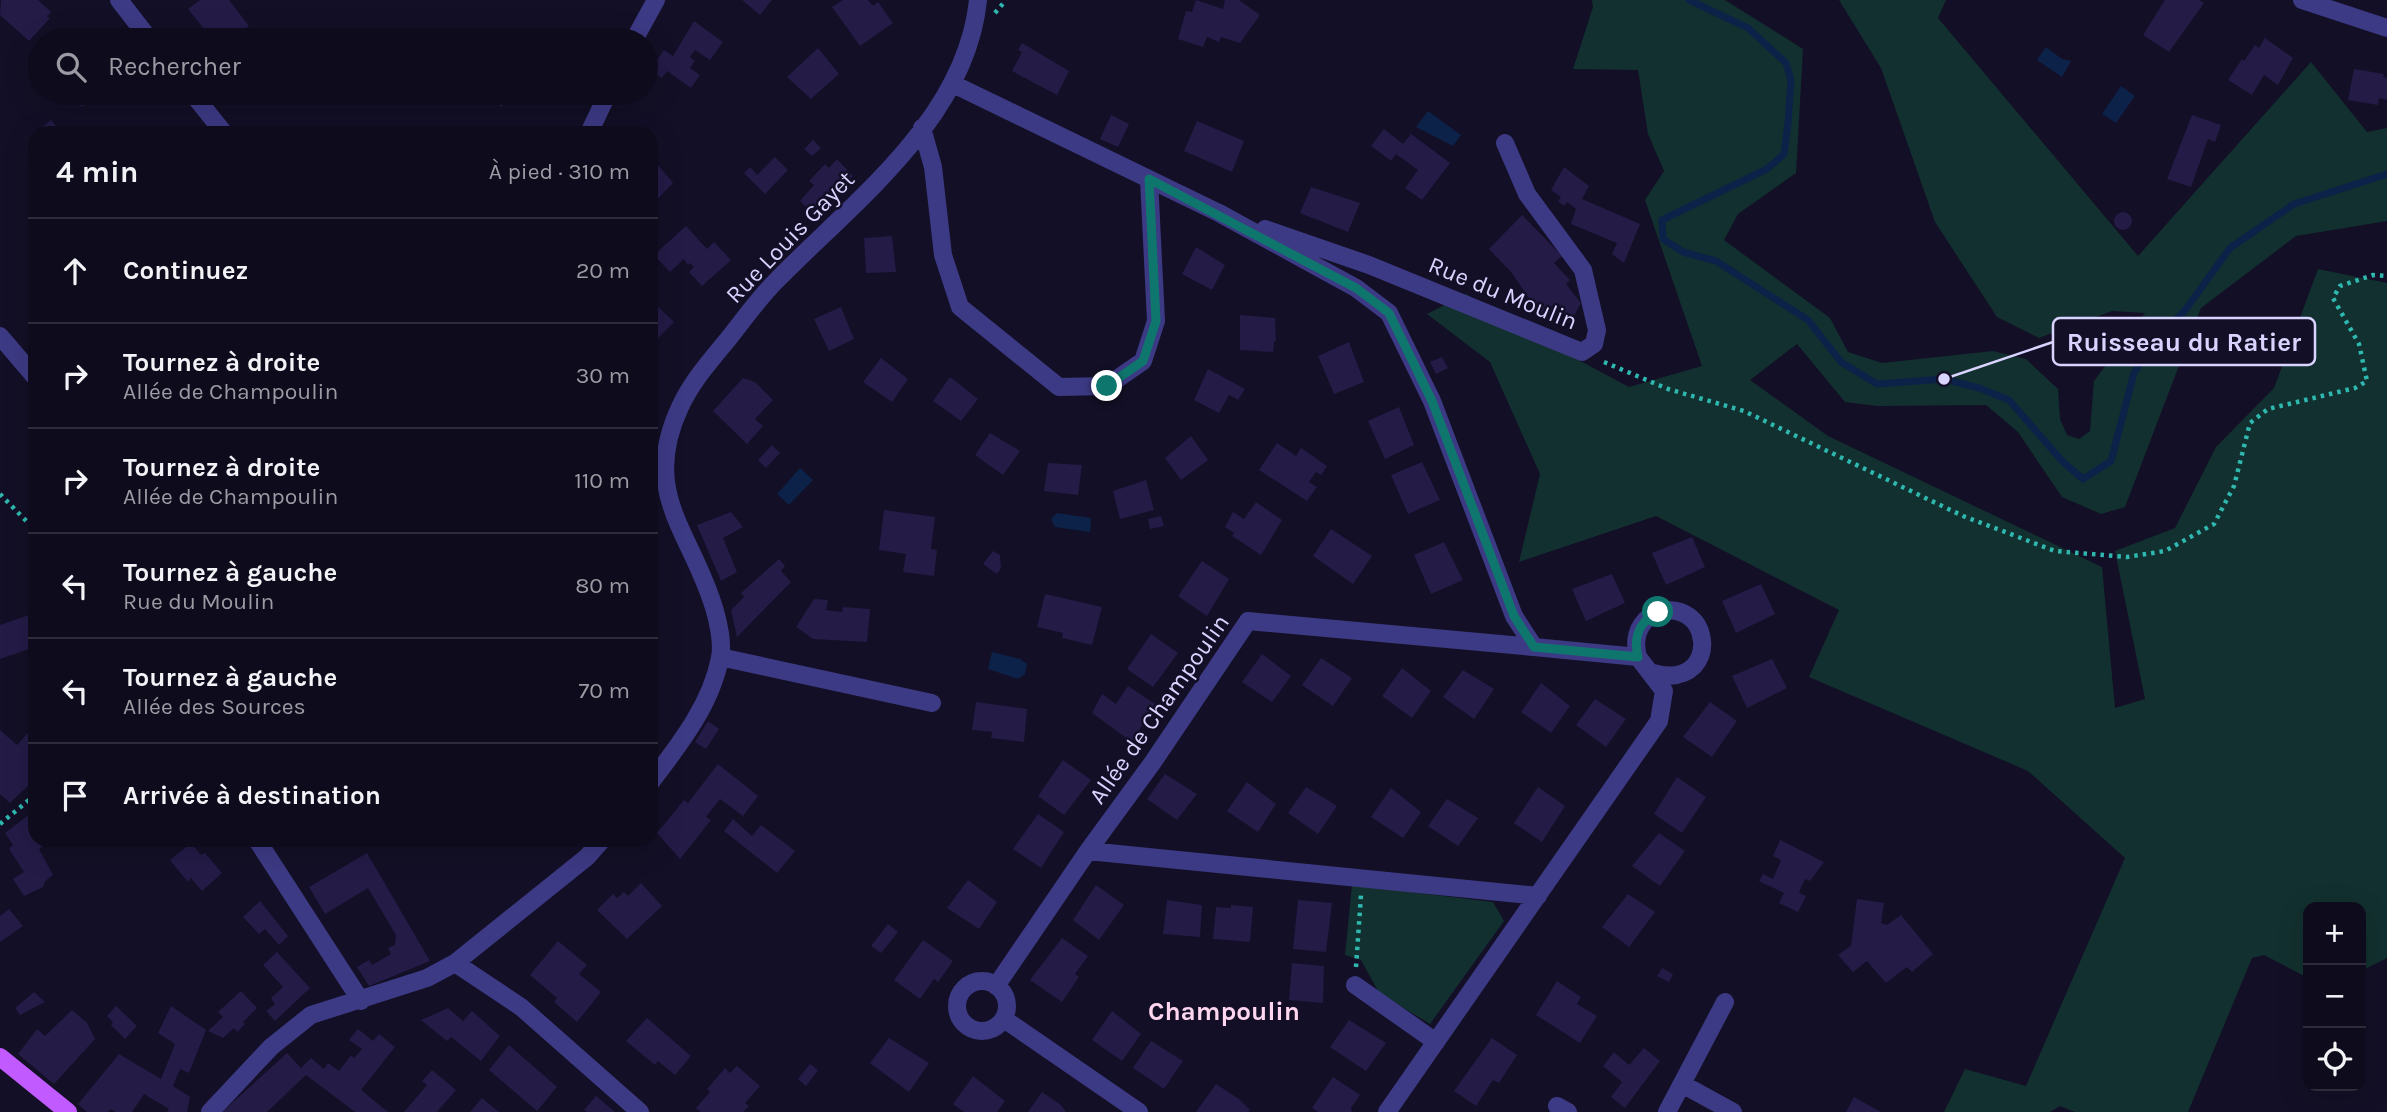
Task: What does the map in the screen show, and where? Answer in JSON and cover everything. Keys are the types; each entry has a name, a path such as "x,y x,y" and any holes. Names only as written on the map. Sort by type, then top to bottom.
{"main road":[{"path":"0,1057 68,1112"}],"street":[{"path":"119,0 141,28"},
{"path":"641,28 656,0"},
{"name":"Rue Louis Gayet","path":"658,772 705,703 720,657 721,638 709,589 672,513 666,490 660,436 692,386 774,282 861,201 922,128 953,84 975,33 978,0"},
{"path":"2302,0 2387,29"},
{"name":"Rue du Moulin","path":"953,84 1219,213 1356,288 1389,313 1432,401 1514,616 1534,647"},
{"path":"202,105 218,126"},
{"path":"592,126 602,105"},
{"path":"922,128 933,167 943,255 960,307 1059,387 1107,386 1143,361 1156,321 1149,179"},
{"name":"Rue du Moulin","path":"1219,213 1369,265 1582,352 1594,344 1597,330 1583,270 1527,194 1505,144"},
{"path":"0,336 28,369"},
{"path":"1387,1112 1658,721 1664,691 1653,673 1638,657 1636,635 1648,617 1669,610 1680,612 1697,625 1702,646 1694,666 1675,676 1653,673"},
{"name":"Allée de Champoulin","path":"996,986 1248,621 1638,657"},
{"path":"720,657 932,703"},
{"path":"262,847 361,1001"},
{"path":"210,1112 271,1047 311,1015 427,978 455,963 596,847"},
{"path":"1088,851 1538,896"},
{"path":"455,963 521,1007 635,1110"},
{"path":"980,981 996,986 1005,997 1004,1018 991,1029 974,1030 961,1019 958,1011 959,995 965,988 980,981"},
{"path":"1354,985 1436,1042"},
{"path":"1667,1112 1725,1002"},
{"path":"1004,1018 1139,1112"},
{"path":"1682,1084 1733,1112"}],"path":[{"path":"1582,352 1668,389 1744,411 1964,516 2055,551 2127,557 2165,551 2214,524 2234,486 2249,423 2268,410 2355,388 2367,381 2359,344 2333,298 2340,286 2373,275 2387,276"},
{"path":"0,494 28,523"},
{"path":"0,824 28,801"},
{"path":"1354,985 1362,880"}],"green space":[{"path":"1592,0 1725,0 1803,49 1796,173 1738,214 1724,240 1830,318 1848,352 1882,363 1993,351 2026,359 2058,389 2060,419 2067,435 2079,439 2090,431 2094,381 2145,313 2112,311 2039,338 1997,317 1935,222 1881,68 1839,0 1946,0 1938,18 2138,256 2311,62 2367,132 2387,128 2387,221 2296,236 2201,308 2125,507 2101,514 2062,497 2018,432 1986,405 1877,406 1845,402 1797,344 1750,380 1828,436 2102,567 2115,708 2145,699 2115,551 2175,528 2216,447 2274,388 2318,269 2387,283 2387,958 2366,968 2366,902 2303,902 2303,975 2264,955 2252,958 2188,1112 2075,1112 2060,1106 2050,1112 1944,1112 1965,1069 2026,1086 2125,858 2028,771 1809,677 1839,610 1656,516 1519,562 1540,474 1490,362 1427,314 1466,294 1515,326 1629,387 1702,366 1645,200 1664,171 1648,134 1638,70 1573,69 1593,7"},
{"path":"1352,885 1493,902 1504,921 1430,1024 1379,993 1361,960 1345,955"}],"water":[{"path":"2046,47 2062,59 2071,61 2062,77 2037,60"},
{"path":"2121,86 2135,96 2116,123 2102,114"},
{"path":"1428,111 1461,135 1453,146 1416,127"},
{"path":"800,468 813,480 789,505 777,494"},
{"path":"1057,513 1091,518 1090,532 1055,527 1051,519"},
{"path":"992,652 1020,659 1027,664 1025,674 1018,679 988,669"}],"building":[{"path":"1,0 38,0 51,12 47,17 50,18 41,28 28,28 28,40 0,15"},
{"path":"200,0 229,0 249,26 203,28 188,9"},
{"path":"742,0 772,0 760,15"},
{"path":"843,0 868,0 873,6 878,2 893,23 860,46 832,7"},
{"path":"1196,0 1223,9 1225,0 1239,0 1260,15 1240,43 1221,37 1219,42 1207,37 1203,47 1178,39 1186,11 1192,12"},
{"path":"2165,0 2199,0 2204,3 2169,52 2143,35"},
{"path":"694,21 723,42 710,60 695,50 690,57 695,61 690,68 700,75 691,88 667,71 662,78 658,75 658,59 664,50 673,56"},
{"path":"2265,38 2293,58 2278,85 2264,75 2252,95 2228,80 2242,59 2244,61 2255,45 2259,48"},
{"path":"1022,43 1069,71 1057,95 1012,71 1022,52 1018,50"},
{"path":"818,48 839,74 811,99 787,77"},
{"path":"2354,69 2384,74 2383,77 2387,78 2387,100 2379,98 2378,105 2348,100"},
{"path":"1111,115 1129,124 1118,147 1100,139"},
{"path":"2192,115 2221,125 2215,142 2208,139 2191,187 2167,179"},
{"path":"51,120 56,126 44,126"},
{"path":"1197,121 1244,141 1232,172 1184,151"},
{"path":"1384,129 1403,144 1411,134 1450,163 1422,200 1405,188 1418,170 1396,154 1391,161 1371,146"},
{"path":"813,140 821,148 812,156 804,149"},
{"path":"775,157 788,170 765,194 744,173 750,167 757,175"},
{"path":"837,159 853,176 815,216 800,201 814,185 809,181 825,164 829,168"},
{"path":"658,165 673,183 658,199"},
{"path":"1564,167 1589,186 1582,199 1640,224 1624,263 1612,254 1617,243 1571,224 1576,209 1567,202 1564,206 1558,201 1561,197 1551,190"},
{"path":"1311,187 1360,203 1348,232 1300,213"},
{"path":"2123,212 2131,217 2132,221 2127,229 2123,230 2115,225 2114,221 2119,213"},
{"path":"1522,215 1562,256 1554,263 1570,280 1566,284 1581,303 1570,323 1556,309 1544,320 1511,272 1489,249"},
{"path":"686,226 707,249 714,242 731,260 702,286 689,272 694,267 690,263 688,265 684,259 670,272 658,259 658,251"},
{"path":"892,236 896,272 866,273 864,238"},
{"path":"1196,247 1225,265 1212,290 1182,274"},
{"path":"658,307 674,322 658,338"},
{"path":"841,307 854,339 829,351 814,319"},
{"path":"1240,315 1275,318 1276,341 1273,352 1240,350"},
{"path":"1349,342 1364,382 1334,394 1318,356"},
{"path":"1442,357 1448,368 1436,374 1430,362"},
{"path":"881,358 908,379 892,402 863,382"},
{"path":"1208,369 1245,389 1238,400 1229,395 1219,413 1194,400"},
{"path":"950,377 978,399 961,421 933,401"},
{"path":"743,378 755,382 773,400 755,419 763,426 747,444 713,411"},
{"path":"1399,407 1414,445 1385,459 1368,421"},
{"path":"990,433 1020,451 1003,475 975,455"},
{"path":"1191,436 1208,460 1181,480 1165,458"},
{"path":"1277,443 1296,456 1301,448 1327,466 1321,475 1316,472 1309,482 1317,487 1307,501 1259,470"},
{"path":"772,445 780,453 766,468 758,460"},
{"path":"1422,462 1440,500 1408,514 1391,475"},
{"path":"1048,463 1082,465 1078,495 1044,491"},
{"path":"1146,480 1154,510 1120,519 1113,491"},
{"path":"1256,502 1282,520 1261,555 1232,536 1234,533 1225,527 1233,512 1244,519"},
{"path":"884,510 935,517 931,549 937,550 934,576 903,572 906,554 879,550"},
{"path":"731,512 743,527 723,538 737,572 721,581 697,525"},
{"path":"1161,516 1164,526 1150,529 1148,519"},
{"path":"1331,529 1372,556 1353,584 1313,556"},
{"path":"1692,537 1705,567 1666,585 1652,553"},
{"path":"1444,542 1463,580 1431,594 1414,555"},
{"path":"993,551 1000,555 1001,568 997,574 983,564"},
{"path":"779,559 785,566 781,571 791,582 737,637 731,610 744,597 741,593"},
{"path":"1202,561 1229,579 1207,616 1178,596"},
{"path":"1612,574 1625,603 1586,621 1572,589"},
{"path":"1761,584 1775,614 1736,633 1722,601"},
{"path":"1045,594 1102,607 1092,645 1062,638 1063,633 1037,627"},
{"path":"814,599 828,600 826,610 842,612 843,607 870,609 867,642 813,639 796,627"},
{"path":"28,615 28,649 0,659 0,625"},
{"path":"1151,634 1178,653 1153,687 1127,669"},
{"path":"1262,654 1291,676 1272,702 1242,682"},
{"path":"1321,658 1352,678 1333,706 1302,685"},
{"path":"1772,659 1787,688 1747,708 1732,676"},
{"path":"1402,668 1431,691 1412,718 1382,696"},
{"path":"1463,670 1494,689 1474,719 1443,697"},
{"path":"1541,683 1570,706 1551,733 1521,712"},
{"path":"1128,686 1155,704 1132,742 1092,713 1102,694 1116,704"},
{"path":"1595,699 1626,719 1606,747 1576,725"},
{"path":"976,702 1027,709 1024,742 991,738 992,732 972,730"},
{"path":"1710,702 1737,721 1712,757 1683,737"},
{"path":"708,721 719,729 706,749 695,742"},
{"path":"0,730 17,745 28,733 28,786 10,803 0,794"},
{"path":"1063,760 1091,780 1064,815 1038,796"},
{"path":"718,764 758,796 743,816 720,799 706,817 711,820 680,859 658,832 684,800 688,803"},
{"path":"1165,774 1197,794 1177,820 1147,799"},
{"path":"1677,777 1706,797 1682,833 1654,814"},
{"path":"1247,782 1276,804 1258,832 1227,811"},
{"path":"1306,787 1337,806 1318,834 1288,813"},
{"path":"1538,787 1565,806 1542,842 1514,823"},
{"path":"1391,788 1421,812 1403,838 1371,817"},
{"path":"1447,799 1478,818 1458,846 1428,826"},
{"path":"1038,814 1064,832 1041,868 1013,849"},
{"path":"28,815 28,847 42,847 39,849 53,875 45,881 43,887 24,896 13,879 24,872 9,849 13,845 5,833"},
{"path":"733,819 752,836 761,825 795,851 777,873 724,831"},
{"path":"1659,833 1685,851 1660,886 1632,866"},
{"path":"1780,840 1824,862 1810,881 1805,879 1799,893 1806,896 1798,912 1779,903 1784,893 1759,881 1763,874 1773,879 1781,860 1773,856"},
{"path":"186,847 194,847 201,855 205,853 222,873 202,891 191,878 188,882 170,860"},
{"path":"367,853 430,961 369,986 357,967 369,960 372,965 391,954 388,948 395,945 396,935 368,888 325,914 309,887"},
{"path":"968,880 997,902 979,929 947,908"},
{"path":"641,883 662,906 627,939 597,910 613,894 617,898 624,892 628,896"},
{"path":"1096,885 1124,905 1099,940 1073,920"},
{"path":"1628,894 1655,912 1629,947 1602,927"},
{"path":"1857,899 1884,903 1881,923 1887,925 1901,915 1933,954 1912,972 1907,967 1886,983 1867,961 1853,972 1838,955 1851,946"},
{"path":"1167,900 1202,905 1200,937 1163,934"},
{"path":"1298,900 1332,903 1326,952 1293,949"},
{"path":"260,901 288,936 279,945 265,929 259,934 243,917"},
{"path":"1231,905 1253,907 1250,942 1213,939 1216,907 1231,908"},
{"path":"9,909 23,926 0,942 0,916"},
{"path":"888,924 898,932 881,953 871,946"},
{"path":"1062,938 1088,956 1075,974 1079,977 1062,1002 1030,980"},
{"path":"923,940 953,961 938,982 934,979 920,999 894,980"},
{"path":"558,941 587,965 579,974 601,992 577,1022 554,1002 557,998 530,975"},
{"path":"277,952 310,988 275,1021 266,1011 275,1004 271,998 283,987 263,965"},
{"path":"1292,963 1324,966 1323,1003 1289,1000"},
{"path":"1662,968 1673,974 1669,982 1657,976"},
{"path":"1557,981 1581,997 1577,1004 1597,1016 1580,1043 1536,1015"},
{"path":"241,991 257,1008 243,1022 245,1024 237,1032 234,1028 223,1038 208,1031 223,1017 218,1012"},
{"path":"34,992 45,1002 20,1015 15,1008"},
{"path":"116,1006 137,1026 125,1039 111,1025 113,1022 107,1016"},
{"path":"171,1006 206,1030 189,1073 180,1069 173,1086 190,1097 187,1112 167,1112 169,1109 144,1094 132,1112 115,1112 111,1109 108,1112 87,1112 78,1104 119,1054 161,1079 175,1044 158,1033"},
{"path":"448,1008 463,1021 472,1011 500,1036 481,1061 451,1037 447,1041 421,1020"},
{"path":"72,1010 87,1023 95,1039 54,1084 18,1054 37,1029 45,1036"},
{"path":"1112,1011 1141,1034 1122,1061 1092,1040"},
{"path":"647,1018 691,1056 675,1075 658,1061 655,1065 626,1041"},
{"path":"1349,1020 1386,1043 1366,1071 1330,1047"},
{"path":"358,1029 373,1041 379,1034 395,1047 361,1090 388,1112 355,1112 306,1075 267,1112 222,1112 287,1053 301,1068 311,1058 324,1069 328,1063 339,1071 351,1055 354,1058 362,1049 349,1040"},
{"path":"889,1038 929,1063 909,1092 870,1063"},
{"path":"1492,1038 1517,1055 1499,1083 1493,1080 1476,1106 1454,1091"},
{"path":"1151,1041 1183,1061 1164,1089 1133,1068"},
{"path":"509,1045 557,1087 537,1111 489,1070"},
{"path":"1644,1048 1660,1061 1625,1108 1611,1097 1622,1082 1603,1066 1614,1052 1629,1065"},
{"path":"810,1064 818,1070 806,1086 798,1079"},
{"path":"737,1066 760,1086 745,1103 749,1106 743,1112 701,1112 696,1108 710,1092 707,1089 725,1068 730,1073"},
{"path":"432,1070 456,1090 437,1112 404,1112 427,1085 422,1081"},
{"path":"973,1076 1005,1101 997,1112 964,1112 953,1104"},
{"path":"1333,1077 1360,1095 1351,1108 1352,1112 1318,1112 1312,1108"},
{"path":"1216,1084 1239,1099 1250,1110 1196,1112"},
{"path":"1042,1092 1061,1105 1066,1112 1028,1112"},
{"path":"596,1096 615,1112 584,1110"},
{"path":"1854,1097 1881,1112 1846,1112"},
{"path":"482,1098 499,1112 470,1112"}],"waterway":[{"path":"1689,0 1748,28 1786,63 1791,80 1788,123 1784,154 1767,169 1662,220 1663,239 1683,252 1716,261 1808,320 1841,362 1877,384 1944,379 1979,388 2009,400 2063,462 2083,479 2111,461 2134,373 2148,350 2186,309 2230,248 2294,204 2387,174"}],"place":[{"name":"Ruisseau du Ratier","path":"1944,379"}],"district":[{"name":"Champoulin","path":"1224,1011"}],"route":[{"path":"1107,386 1143,361 1156,321 1149,179 1219,213 1356,288 1389,313 1432,401 1514,616 1534,647 1638,657 1636,635 1648,617 1658,612"}]}
